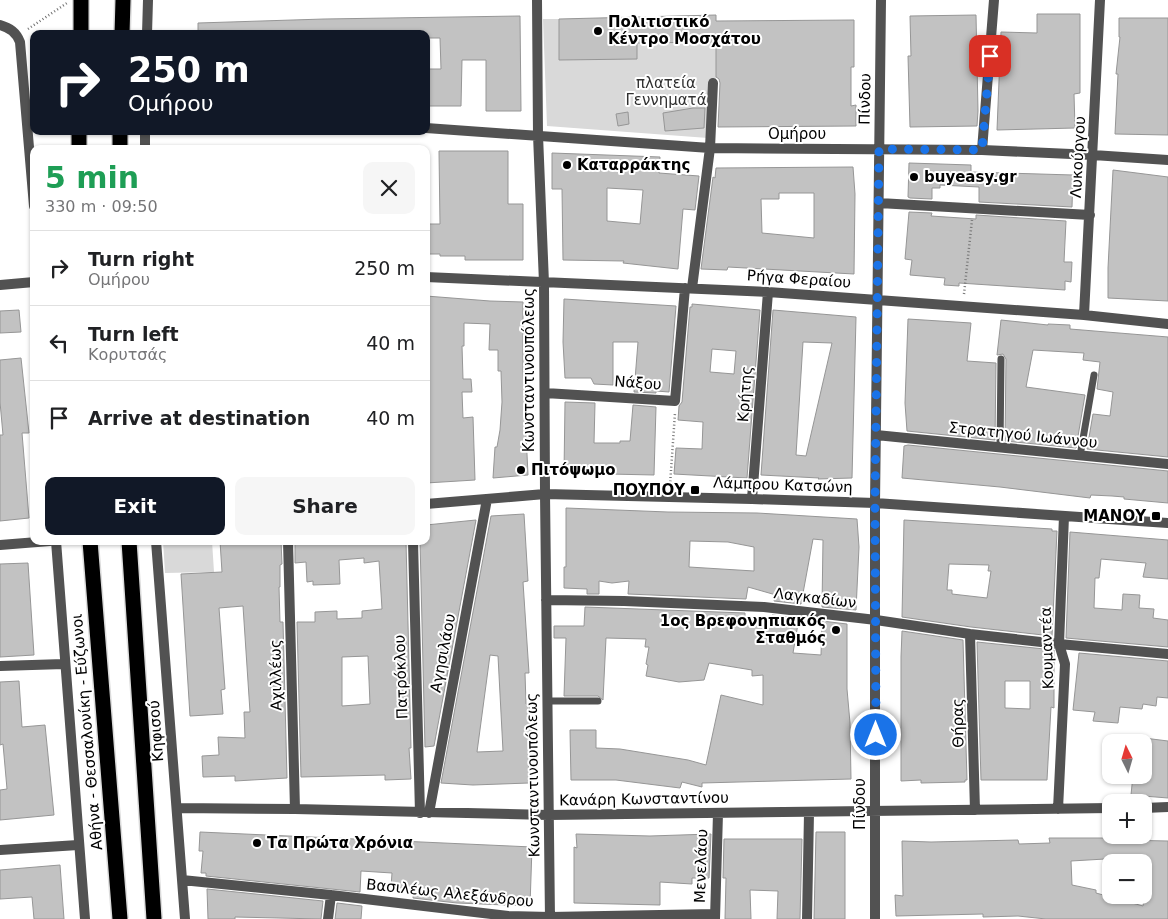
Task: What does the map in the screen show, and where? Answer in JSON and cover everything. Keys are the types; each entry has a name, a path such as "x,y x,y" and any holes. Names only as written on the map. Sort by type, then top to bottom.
{"highway":[{"path":"122,30 123,0"},
{"path":"75,1 79,30"},
{"name":"Αθήνα - Θεσσαλονίκη - Εύζωνοι","path":"90,545 120,919"},
{"path":"129,545 154,919"}],"street":[{"path":"147,30 148,0"},
{"name":"Κωνσταντινουπόλεως","path":"537,0 538,135 544,283 550,918"},
{"name":"Πίνδου","path":"875,919 875,503 879,299 881,0"},
{"path":"982,150 994,0"},
{"name":"Λυκούργου","path":"1084,315 1100,0"},
{"path":"5,26 18,35 22,56 30,156"},
{"name":"Νάξου","path":"545,392 675,401 688,288 710,148 713,83"},
{"name":"Ομήρου","path":"430,128 710,148 771,150 982,150 1168,160"},
{"path":"879,203 1090,215"},
{"name":"Ρήγα Φεραίου","path":"430,277 688,288 879,299 1084,315 1168,324"},
{"path":"0,285 30,282"},
{"name":"Κρήτης","path":"752,499 768,292"},
{"name":"Στρατηγού Ιωάννου","path":"876,435 1168,464"},
{"name":"Λάμπρου Κατσώνη","path":"430,504 545,494 752,499 875,503 1168,523"},
{"name":"Αγησιλάου","path":"425,813 487,499"},
{"name":"Κουμαντέα","path":"1058,809 1065,664 1059,644 1064,516"},
{"path":"0,545 30,543"},
{"path":"56,545 85,919"},
{"name":"Κηφισού","path":"156,545 185,919"},
{"name":"Αχιλλέως","path":"288,545 294,808"},
{"name":"Πατρόκλου","path":"412,545 425,813"},
{"name":"Λαγκαδίων","path":"546,600 624,601 764,608 876,620 970,634 1168,654"},
{"name":"Θήρας","path":"970,634 975,810"},
{"path":"0,666 64,664"},
{"name":"Κανάρη Κωνσταντίνου","path":"177,808 294,808 548,815 1102,808"},
{"path":"1152,808 1168,808"},
{"path":"807,919 809,813"},
{"name":"Μενελάου","path":"715,917 718,814"},
{"path":"0,850 78,844"},
{"name":"Βασιλέως Αλεξάνδρου","path":"182,880 508,916 550,918 715,917"},
{"path":"328,919 331,895"}],"lane":[{"path":"1000,448 1001,359"},
{"path":"1080,456 1094,375"},
{"path":"547,701 598,701"}],"path":[{"path":"18,35 75,1"},
{"path":"963,306 973,209"},
{"path":"670,497 675,401"},
{"path":"94,831 96,843"}],"green space":[{"name":"πλατεία Γεννηματά","path":"543,19 559,19 559,59 637,59 637,43 716,42 716,80 708,80 708,138 547,126"},
{"path":"163,545 212,545 214,572 165,573"}],"building":[{"path":"1037,14 1080,14 1080,93 1074,94 1075,128 997,130 1001,32 1037,33"},
{"path":"716,15 716,21 854,20 854,67 851,67 851,106 856,105 856,126 718,127 720,83 716,77 716,42 637,43 637,59 559,60 559,19"},
{"path":"976,15 977,126 910,127 908,56 911,56 910,16"},
{"path":"520,16 521,111 486,111 486,60 462,60 461,106 430,106 430,69 441,69 440,38 430,38 430,30 198,30 198,23"},
{"path":"1119,18 1168,18 1168,135 1115,134 1118,74 1116,74 1120,37"},
{"path":"705,108 704,128 665,131 663,113"},
{"path":"628,112 629,124 618,126 616,114"},
{"path":"439,151 508,151 508,204 523,204 523,260 465,260 465,256 430,254 430,224 440,224"},
{"path":"552,153 660,157 659,173 699,176 695,210 683,209 678,269 623,263 624,261 563,260 562,189 552,189","holes":["607,188 643,190 640,224 607,221"]},
{"path":"909,163 971,165 971,172 1073,175 1072,207 979,202 979,187 940,185 940,188 932,188 932,199 910,198 908,197"},
{"path":"853,167 855,194 854,274 728,267 727,270 701,269 713,177 715,178 716,168","holes":["779,193 814,193 814,238 762,233 761,199 779,199"]},
{"path":"1113,170 1168,177 1168,301 1108,298"},
{"path":"909,212 932,213 931,216 976,219 976,215 1066,221 1064,262 1072,262 1071,282 1065,281 1065,290 959,283 959,286 944,285 945,278 910,275 912,260 905,259"},
{"path":"430,296 523,302 523,370 528,475 493,478 495,447 497,447 500,430 502,402 501,371 498,371 498,350 489,350 490,324 464,323 464,346 462,346 463,379 471,379 472,392 462,392 463,418 473,417 475,480 430,483"},
{"path":"564,299 676,306 669,392 634,392 638,342 613,342 613,385 594,384 591,378 565,378 563,342"},
{"path":"692,304 760,310 747,478 674,474 676,448 702,449 703,422 678,420 679,406 682,402 690,307 692,307","holes":["712,349 736,351 734,374 710,372"]},
{"path":"19,310 21,332 0,333 0,311"},
{"path":"773,310 856,317 852,478 818,479 761,475","holes":["803,342 832,343 806,456 796,455"]},
{"path":"908,319 971,323 967,361 996,363 995,440 907,431 905,403"},
{"path":"1001,320 1048,325 1070,325 1070,329 1168,337 1168,457 1087,449 1093,414 1110,416 1113,392 1097,389 1100,362 1083,360 1084,353 1033,350 1026,387 1085,395 1076,448 1005,441 1006,359 1003,354 997,355"},
{"path":"21,358 29,433 22,433 29,518 0,521 0,435 3,435 0,402 0,360"},
{"path":"565,402 595,403 594,443 630,441 633,405 656,407 654,475 564,473"},
{"path":"904,446 1168,471 1168,503 1112,496 1091,495 1090,498 902,478"},
{"path":"566,508 757,513 857,519 859,547 856,610 822,607 823,540 813,539 801,604 774,601 776,595 748,587 746,599 628,594 629,581 612,583 599,581 599,594 587,594 587,589 564,588 564,567 566,567","holes":["690,541 728,542 754,547 754,571 689,567"]},
{"path":"524,514 528,581 523,582 529,673 525,673 526,704 530,704 532,742 528,742 529,783 473,785 441,783 491,516","holes":["490,655 498,656 503,751 477,752"]},
{"path":"476,520 434,746 425,747 420,545 430,545 430,525"},
{"path":"904,520 1052,529 1052,531 1057,531 1052,636 902,617","holes":["949,564 989,565 988,571 991,571 987,598 952,594 952,590 947,590"]},
{"path":"1070,532 1168,540 1168,579 1143,577 1146,563 1101,559 1099,578 1095,578 1094,608 1122,610 1123,594 1140,595 1139,608 1154,609 1153,618 1168,620 1168,647 1066,638"},
{"path":"220,545 281,545 282,564 280,565 279,587 280,622 283,622 287,778 235,781 235,776 203,777 202,756 219,755 218,737 245,738 244,712 250,712 243,606 219,608 225,689 221,690 223,714 190,716 181,574 222,572"},
{"path":"295,545 406,545 411,779 385,780 385,775 301,777 297,622 315,622 315,612 337,611 337,619 362,618 362,611 382,609 379,561 364,563 364,558 339,560 340,584 313,585 313,581 307,582 306,562 295,563","holes":["368,656 370,704 342,706 342,657"]},
{"path":"28,563 34,655 0,657 0,564"},
{"path":"585,607 745,613 745,617 771,622 772,615 799,618 793,653 821,655 822,621 847,624 847,689 851,779 702,783 702,787 682,782 680,788 616,780 571,780 570,730 596,730 596,748 620,749 688,760 706,765 721,695 763,705 763,675 752,676 752,670 709,663 704,680 679,682 646,676 649,647 645,647 646,639 606,638 603,700 598,696 564,696 566,638 554,638 554,626 584,626"},
{"path":"902,631 963,640 967,780 965,782 921,783 921,780 901,781"},
{"path":"977,642 1054,650 1054,708 1051,707 1047,780 981,780","holes":["1005,681 1030,681 1030,709 1005,708"]},
{"path":"1079,653 1168,661 1168,698 1157,697 1156,706 1143,704 1142,709 1120,707 1118,723 1093,721 1095,712 1073,710"},
{"path":"19,681 22,727 45,725 54,815 0,820 0,790 7,789 3,744 0,745 0,682"},
{"path":"1152,739 1168,741 1168,798 1152,797 1152,794 1131,794 1132,784 1152,784"},
{"path":"200,832 532,847 530,906 457,903 413,898 414,889 391,887 392,873 361,871 360,892 206,876 206,873 201,873 203,851 199,851"},
{"path":"816,832 845,832 845,919 814,919"},
{"path":"576,834 650,836 711,834 709,878 692,878 692,884 660,882 660,905 574,903 574,847 577,848"},
{"path":"1049,838 1102,838 1102,844 1152,844 1152,841 1168,841 1168,919 1046,919 1018,916 983,917 983,914 896,916 895,895 903,896 902,841 1018,840 1019,844 1050,843"},
{"path":"724,839 802,839 800,919 777,919 778,891 750,890 751,919 725,919 726,878 723,878"},
{"path":"60,865 64,919 34,919 32,897 0,899 0,870"},
{"path":"207,889 323,901 321,919 235,917 235,919 208,919"},
{"path":"337,903 362,906 361,919 335,919"}],"place":[{"name":"Πολιτιστικό Κέντρο Μοσχάτου","path":"598,31"},
{"name":"Καταρράκτης","path":"567,165"},
{"name":"buyeasy.gr","path":"914,177"},
{"name":"Πιτόψωμο","path":"521,470"},
{"name":"ΠΟΥΠΟΥ","path":"695,490"},
{"name":"ΜΑΝΟΥ","path":"1156,516"},
{"name":"1ος Βρεφονηπιακός Σταθμός","path":"836,630"},
{"name":"Τα Πρώτα Χρόνια","path":"257,843"}],"route":[{"path":"876,735 875,503 879,299 879,149 982,150 990,56"}]}
